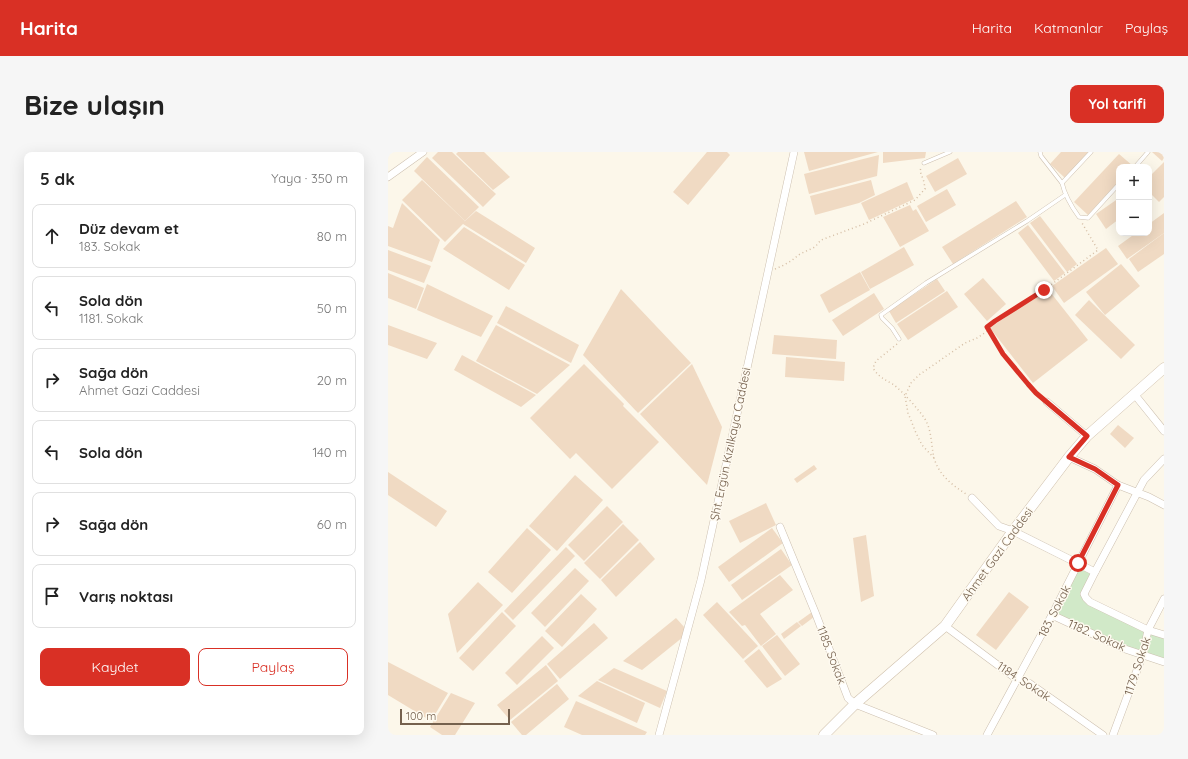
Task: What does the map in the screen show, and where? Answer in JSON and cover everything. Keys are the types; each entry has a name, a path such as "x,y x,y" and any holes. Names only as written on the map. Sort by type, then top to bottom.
{"street":[{"path":"388,177 423,152"},
{"name":"Şht. Ergün Kızılkaya Caddesi","path":"659,735 701,580 794,152"},
{"name":"Ahmet Gazi Caddesi","path":"824,735 855,704 945,626 1013,531 1069,457 1087,436 1164,368"},
{"path":"1135,395 1164,431"},
{"path":"1047,402 1087,436"},
{"path":"1069,457 1095,469 1118,485 1164,505"},
{"path":"1164,459 1144,480 1084,594 1090,602 1148,630 1164,635"},
{"name":"183. Sokak","path":"987,735 1018,680 1118,485"},
{"path":"972,498 999,526 1013,531 1095,572"},
{"name":"1185. Sokak","path":"780,527 848,698 855,704"},
{"name":"1179. Sokak","path":"1113,735 1143,654 1148,630 1164,599"},
{"name":"1182. Sokak","path":"1052,615 1125,648 1164,662"},
{"name":"1184. Sokak","path":"945,626 1018,680 1029,683 1103,735"},
{"path":"855,704 933,735"}],"lane":[{"path":"924,163 950,152"},
{"path":"1040,152 1041,156 1062,183 1065,195 1079,217 1088,218 1116,187"},
{"path":"1062,183 1091,152"},
{"path":"1138,164 1148,152"},
{"path":"899,339 881,315 926,283 1027,221 1065,195"}],"path":[{"path":"768,272 782,266 800,254 815,247 821,240 864,224 915,200 925,189 920,171 924,163"},
{"path":"1047,402 1036,393 1003,354 987,327 1044,290 1098,250 1079,217"},
{"path":"972,498 954,486 943,476 934,458 922,445 908,414 905,396 911,383 919,375 965,343 977,338 989,330"},
{"path":"899,339 896,345 876,361 873,368 876,375 895,386 925,420 931,436 934,458"}],"green space":[{"path":"1078,563 1095,572 1086,598 1164,635 1164,662 1052,615"}],"building":[{"path":"438,152 452,152 496,194 483,207 432,158"},
{"path":"458,152 484,152 510,177 493,190 456,154"},
{"path":"707,152 727,152 730,155 688,205 673,192"},
{"path":"804,152 878,152 809,171"},
{"path":"883,152 926,152 925,158 883,163"},
{"path":"1061,152 1088,152 1065,178 1050,164"},
{"path":"1152,152 1164,152 1164,158 1162,161"},
{"path":"1119,154 1131,164 1116,164 1116,184 1088,215 1074,202"},
{"path":"879,155 877,176 809,194 804,174"},
{"path":"427,157 479,207 465,221 414,171"},
{"path":"958,158 967,174 935,192 926,176"},
{"path":"1164,162 1164,197 1159,202 1152,195 1152,174"},
{"path":"422,180 465,221 464,222 476,211 535,248 526,263 463,224 445,242 402,200"},
{"path":"871,180 875,195 859,203 815,215 810,196"},
{"path":"907,182 914,199 869,220 861,203"},
{"path":"947,189 956,205 926,222 917,206"},
{"path":"1116,200 1116,221 1106,229 1096,214"},
{"path":"1016,201 1027,217 953,264 942,247"},
{"path":"402,203 440,240 432,262 388,246 388,226 393,228"},
{"path":"910,205 913,211 916,209 929,231 900,247 883,217"},
{"path":"1164,213 1164,233 1127,259 1118,246 1132,236 1152,236 1152,222"},
{"path":"1040,216 1077,264 1067,272 1030,223"},
{"path":"1028,225 1065,273 1054,281 1018,233"},
{"path":"464,227 525,265 509,290 443,249"},
{"path":"1164,233 1164,254 1138,272 1129,259"},
{"path":"904,247 914,265 870,289 861,272"},
{"path":"1106,248 1118,264 1064,303 1052,286"},
{"path":"388,250 431,266 424,283 388,270"},
{"path":"1121,264 1140,286 1105,315 1086,292"},
{"path":"860,272 870,290 829,313 820,295"},
{"path":"388,273 424,288 416,309 388,298"},
{"path":"983,278 1006,304 987,321 964,294"},
{"path":"937,279 945,291 896,323 889,311"},
{"path":"427,284 493,316 481,337 417,310"},
{"path":"1047,288 1088,340 1033,383 990,328"},
{"path":"621,289 691,363 638,413 583,355"},
{"path":"947,291 958,307 908,340 897,324"},
{"path":"874,293 884,309 843,336 832,320"},
{"path":"1089,300 1135,345 1121,359 1075,315"},
{"path":"506,306 579,345 571,363 497,323"},
{"path":"388,325 437,343 427,359 388,345"},
{"path":"496,325 570,365 537,394 476,361"},
{"path":"774,335 837,340 836,359 772,354"},
{"path":"462,355 536,395 521,407 454,370"},
{"path":"786,357 845,362 844,381 785,377"},
{"path":"584,364 659,442 612,489 576,453 570,459 530,418"},
{"path":"692,364 722,427 707,485 640,414"},
{"path":"1118,425 1134,438 1125,448 1110,434"},
{"path":"814,465 817,469 797,483 794,479"},
{"path":"388,472 447,511 436,527 388,495"},
{"path":"575,475 603,500 557,551 529,526"},
{"path":"766,503 776,525 740,543 729,521"},
{"path":"607,506 623,522 584,561 568,545"},
{"path":"623,524 639,540 600,579 584,563"},
{"path":"527,528 551,550 512,593 488,572"},
{"path":"772,528 783,543 729,582 718,567"},
{"path":"866,535 874,596 861,602 853,538"},
{"path":"640,542 655,559 616,597 601,580"},
{"path":"566,547 575,556 513,620 504,611"},
{"path":"781,549 792,565 742,600 731,585"},
{"path":"575,568 589,581 545,627 531,613"},
{"path":"780,575 793,590 760,614 776,634 761,646 745,625 742,626 729,612"},
{"path":"478,582 503,605 457,653 448,614"},
{"path":"1009,592 1029,607 996,650 976,635"},
{"path":"581,594 597,609 562,647 545,631"},
{"path":"717,602 758,646 743,659 703,615"},
{"path":"502,612 516,626 473,671 459,658"},
{"path":"812,612 814,617 802,626 798,622"},
{"path":"676,618 685,628 683,637 642,670 623,661"},
{"path":"797,622 801,626 784,639 781,634"},
{"path":"594,623 608,638 560,679 547,664"},
{"path":"777,635 800,664 785,676 762,646"},
{"path":"542,636 554,648 517,685 505,673"},
{"path":"759,649 782,679 767,688 744,661"},
{"path":"388,662 448,693 431,721 388,695"},
{"path":"546,665 558,681 510,720 497,705"},
{"path":"614,668 667,691 660,708 598,680"},
{"path":"597,681 645,703 637,723 578,696"},
{"path":"557,684 569,699 526,735 522,735 511,722"},
{"path":"451,693 475,703 455,735 442,735 430,727"},
{"path":"576,701 647,732 645,735 582,735 564,727"}],"route":[{"path":"1044,290 987,327 1003,354 1036,393 1087,436 1069,457 1095,469 1118,485 1078,563"}]}
